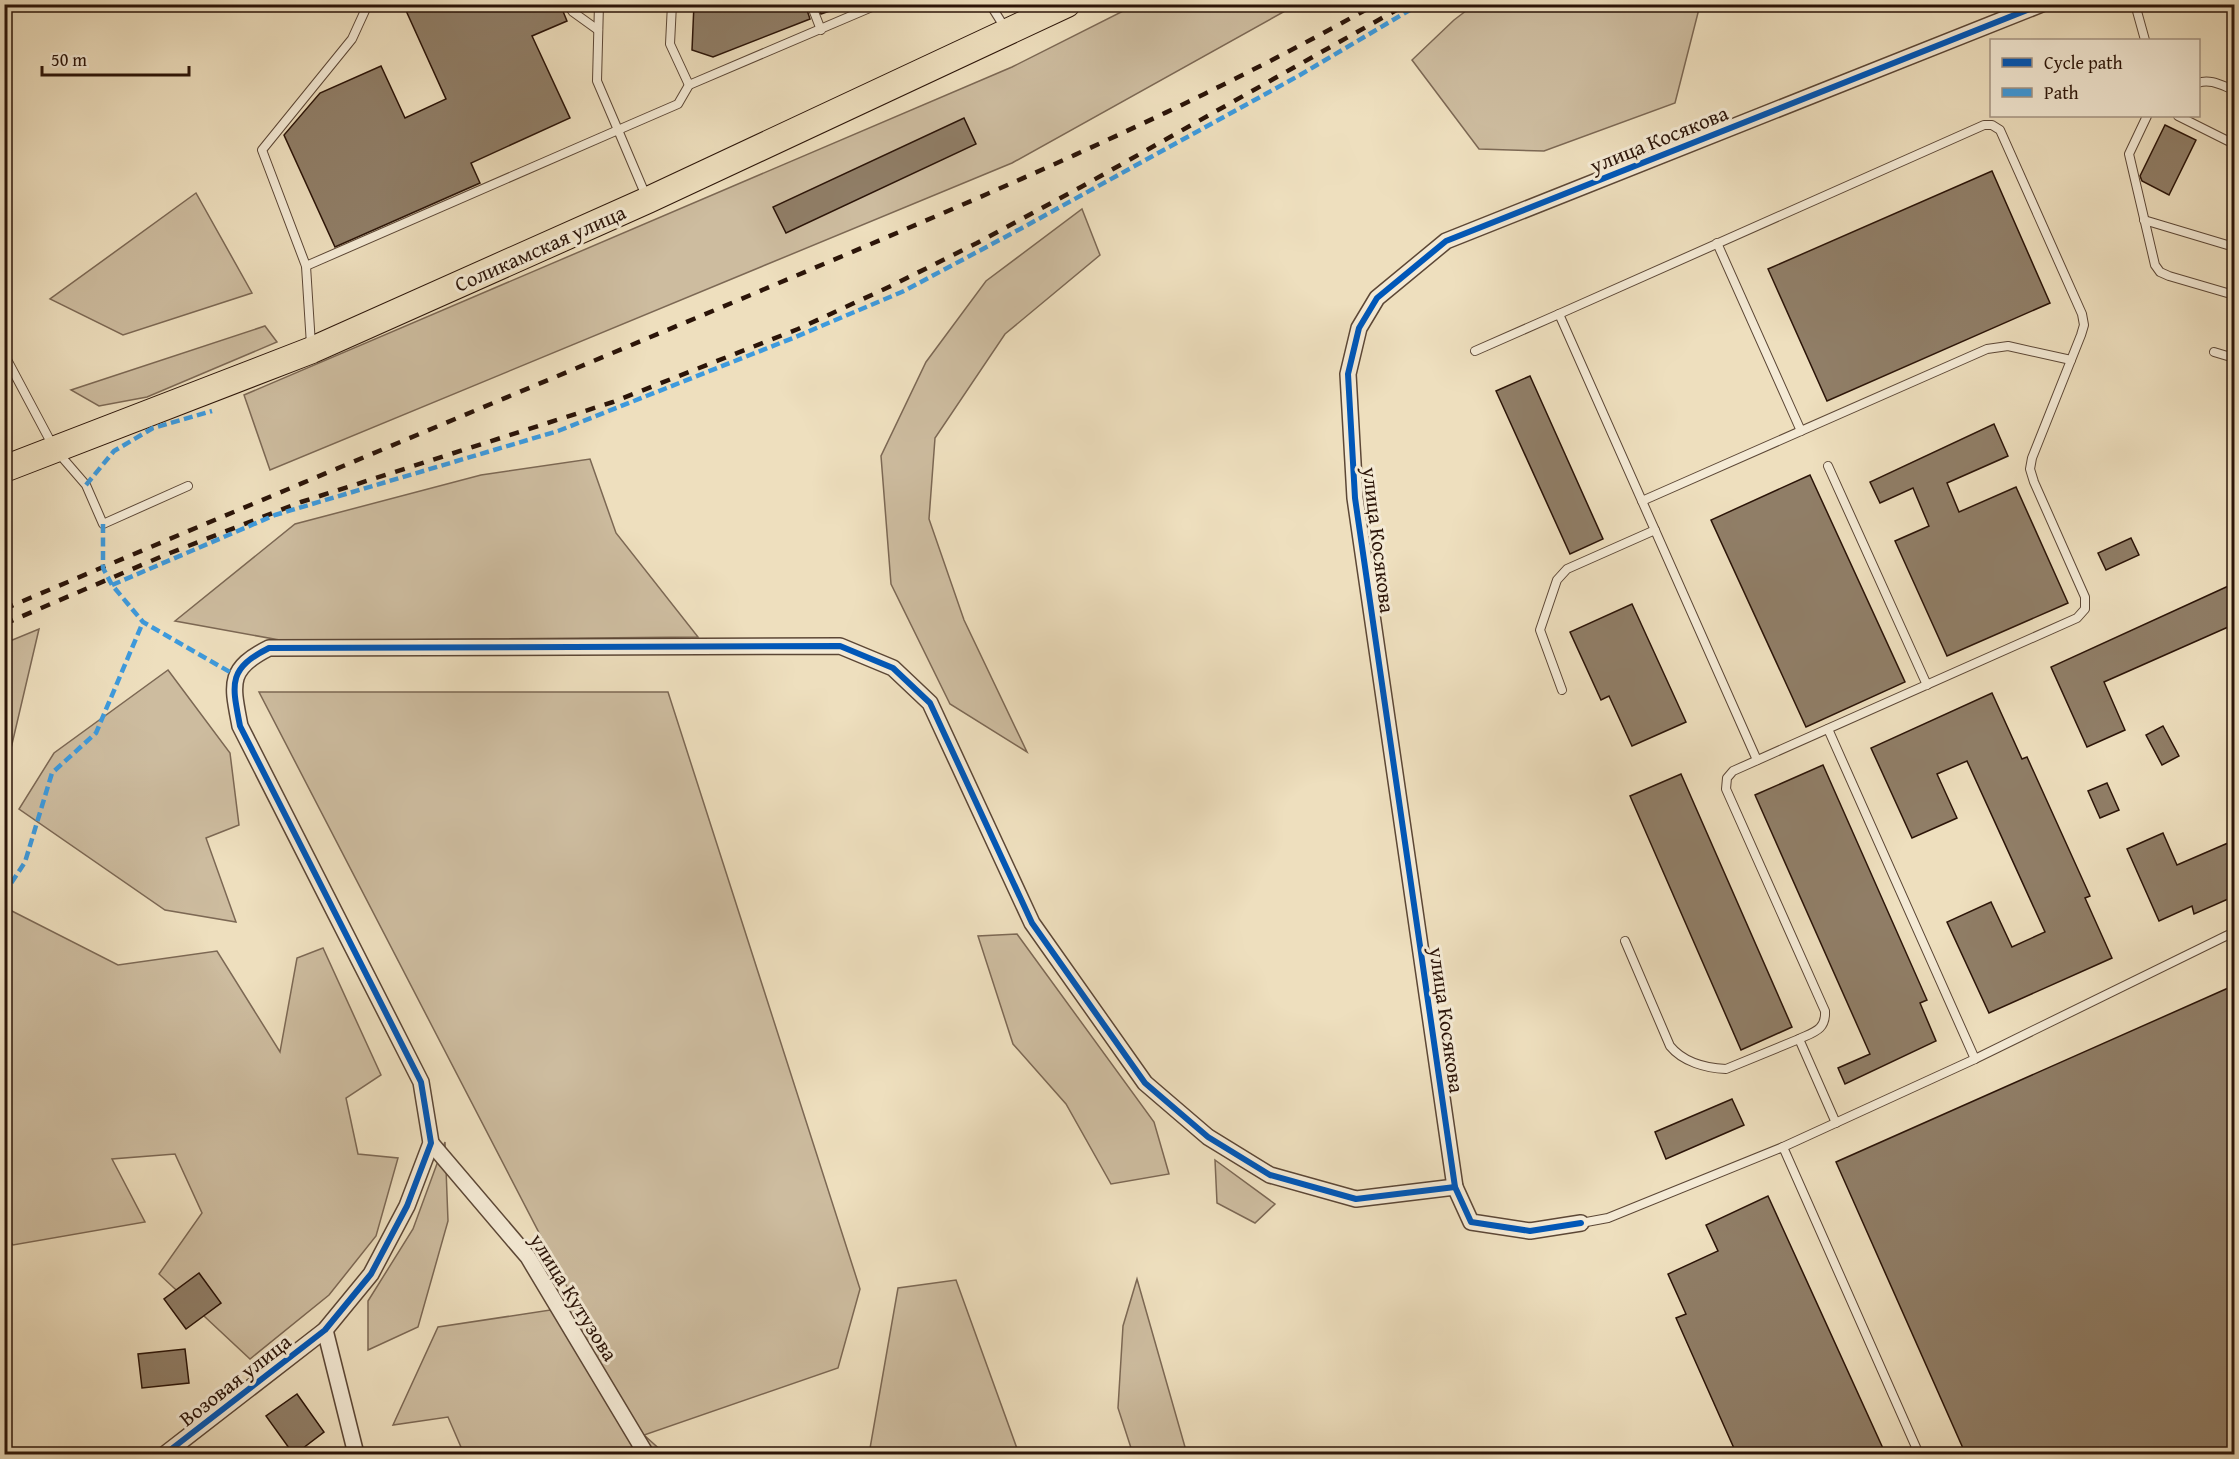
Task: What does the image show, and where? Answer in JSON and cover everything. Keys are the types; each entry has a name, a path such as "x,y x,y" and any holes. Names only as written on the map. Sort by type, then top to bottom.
{"main road":[{"name":"Соликамская улица","path":"4,469 312,350 648,200 1067,4"}],"street":[{"name":"улица Косякова","path":"1581,1223 1530,1231 1471,1222 1455,1187 1355,498 1348,374 1359,328 1377,298 1446,242 2009,10 2042,4"},
{"path":"430,1143 421,1082 240,726 234,697 235,675 250,658 269,648 840,646 892,668 930,703 1032,923 1145,1083 1208,1137 1270,1175 1356,1199 1455,1187"},
{"name":"Возовая улица","path":"165,1455 325,1330 371,1274 407,1206 430,1143"},
{"name":"улица Кутузова","path":"430,1143 528,1257 646,1455"},
{"path":"325,1330 356,1455"}],"lane":[{"path":"312,350 306,266 262,150 352,39 368,4"},
{"path":"567,4 573,12 598,30"},
{"path":"599,4 597,81 648,200"},
{"path":"672,4 670,44 689,85"},
{"path":"811,4 821,30"},
{"path":"306,266 678,104 689,85 879,4"},
{"path":"990,4 1008,31"},
{"path":"2135,4 2145,39"},
{"path":"2200,82 2211,81 2235,90"},
{"path":"2147,117 2129,154 2155,265 2160,272 2169,276 2235,295"},
{"path":"2184,117 2235,144"},
{"path":"1475,351 1984,125 1992,125 2000,130 2082,314 2084,325 2032,458 2030,469 2085,597 2085,609 2077,618 1757,760 1733,771 1727,778 1726,789 1825,1011 1826,1021 1819,1029 1726,1069 1718,1069 1683,1059 1670,1046 1625,942"},
{"path":"2144,220 2235,247"},
{"path":"1718,243 1802,430"},
{"path":"1560,314 1757,760"},
{"path":"1642,501 1987,349 2008,346 2072,360"},
{"path":"2214,352 2235,358"},
{"path":"4,354 54,448 86,485 103,524 188,486"},
{"path":"1828,466 1927,685"},
{"path":"1562,690 1540,630 1557,580 1567,569 1655,530"},
{"path":"1828,729 1975,1059"},
{"path":"1581,1223 1608,1218 1783,1147 1975,1059 2235,932"},
{"path":"1799,1038 1836,1123"},
{"path":"1783,1147 1919,1455"}],"shaded area":[{"path":"1475,4 1700,5 1675,103 1544,151 1479,149 1412,60 1454,20"},
{"path":"1135,5 1296,5 1012,163 270,470 244,395 1012,67"},
{"path":"196,193 252,293 123,335 50,299"},
{"path":"1082,209 1100,255 1005,334 935,438 929,519 964,620 1027,752 950,704 891,584 881,456 926,362 986,281"},
{"path":"265,326 277,342 147,397 99,406 71,390"},
{"path":"590,459 616,533 698,637 285,641 175,621 295,524 481,475"},
{"path":"39,629 5,774 5,643"},
{"path":"168,670 230,753 239,825 206,838 236,922 165,910 19,809 54,753"},
{"path":"259,692 668,692 860,1289 838,1368 644,1435 665,1454 464,1454 448,1417 393,1425 438,1327 577,1306"},
{"path":"6,908 118,965 217,951 280,1052 297,958 323,948 381,1075 346,1098 358,1154 398,1158 376,1236 329,1295 250,1359 159,1274 202,1213 175,1154 112,1159 145,1222 13,1245 5,1236 4,914"},
{"path":"1017,934 1154,1122 1169,1174 1111,1184 1066,1104 1013,1044 978,936"},
{"path":"445,1142 448,1221 418,1327 368,1350 368,1301 413,1229"},
{"path":"1215,1160 1275,1204 1255,1223 1217,1203"},
{"path":"1137,1279 1187,1454 1133,1454 1118,1408 1123,1326"},
{"path":"956,1280 1019,1454 869,1454 898,1288"}],"building":[{"path":"403,4 560,4 567,21 532,36 570,118 471,163 480,183 335,247 284,135 320,93 381,66 405,118 446,99"},
{"path":"694,4 805,4 810,19 713,57 692,50"},
{"path":"818,4 843,4 844,6 821,14"},
{"path":"964,118 976,144 786,233 773,207"},
{"path":"2165,125 2196,140 2169,195 2142,181 2140,176"},
{"path":"1992,171 2050,303 1827,401 1768,269"},
{"path":"1530,376 1603,539 1570,554 1496,391"},
{"path":"1994,424 2008,456 1947,483 1959,512 2016,487 2068,603 1947,656 1895,541 1929,526 1913,488 1880,503 1870,482"},
{"path":"1810,475 1905,682 1806,727 1711,520"},
{"path":"2131,538 2139,555 2106,570 2098,553"},
{"path":"2235,583 2235,624 2104,682 2125,730 2087,747 2051,667"},
{"path":"1632,604 1686,722 1632,746 1609,696 1601,700 1570,632"},
{"path":"1992,693 2022,759 2027,757 2090,896 2085,898 2112,958 1989,1013 1947,922 1991,902 2012,947 2045,932 1967,761 1937,774 1957,818 1912,838 1871,748"},
{"path":"2163,726 2179,756 2162,765 2146,735"},
{"path":"1823,765 1927,1000 1920,1003 1936,1041 1845,1084 1838,1068 1870,1054 1755,795"},
{"path":"1681,774 1792,1027 1741,1050 1630,796"},
{"path":"2107,783 2119,810 2100,818 2088,791"},
{"path":"2163,833 2177,865 2235,840 2235,896 2194,914 2192,906 2159,921 2127,849"},
{"path":"2235,985 2235,1455 1966,1455 1836,1162"},
{"path":"1732,1099 1744,1125 1666,1159 1655,1132"},
{"path":"1768,1196 1886,1455 1737,1455 1676,1318 1686,1314 1668,1274 1718,1251 1706,1225"},
{"path":"199,1273 221,1303 186,1329 164,1299"},
{"path":"185,1349 189,1383 142,1388 138,1354"},
{"path":"297,1394 324,1432 294,1455 266,1416"}],"railway":[{"path":"4,609 978,198 1219,87 1376,4"},
{"path":"4,624 165,555 301,502 613,402 798,329 977,243 1407,4"}],"marked path":[{"path":"112,585 275,515 558,431 793,338 904,291 1300,75 1420,4"},
{"path":"86,485 114,451 153,428 212,411"},
{"path":"103,524 103,568 112,585 143,622 235,675"},
{"path":"4,894 25,862 52,773 96,733 143,622"}],"cycle path":[{"path":"1581,1223 1530,1231 1471,1222 1455,1187 1355,498 1348,374 1359,328 1377,298 1446,241 2042,4"},
{"path":"165,1454 325,1330 371,1274 407,1206 431,1143 421,1082 240,726 235,699 236,679 246,663 269,648 840,646 893,668 930,703 1032,923 1145,1083 1208,1137 1270,1175 1356,1199 1455,1187"}]}
